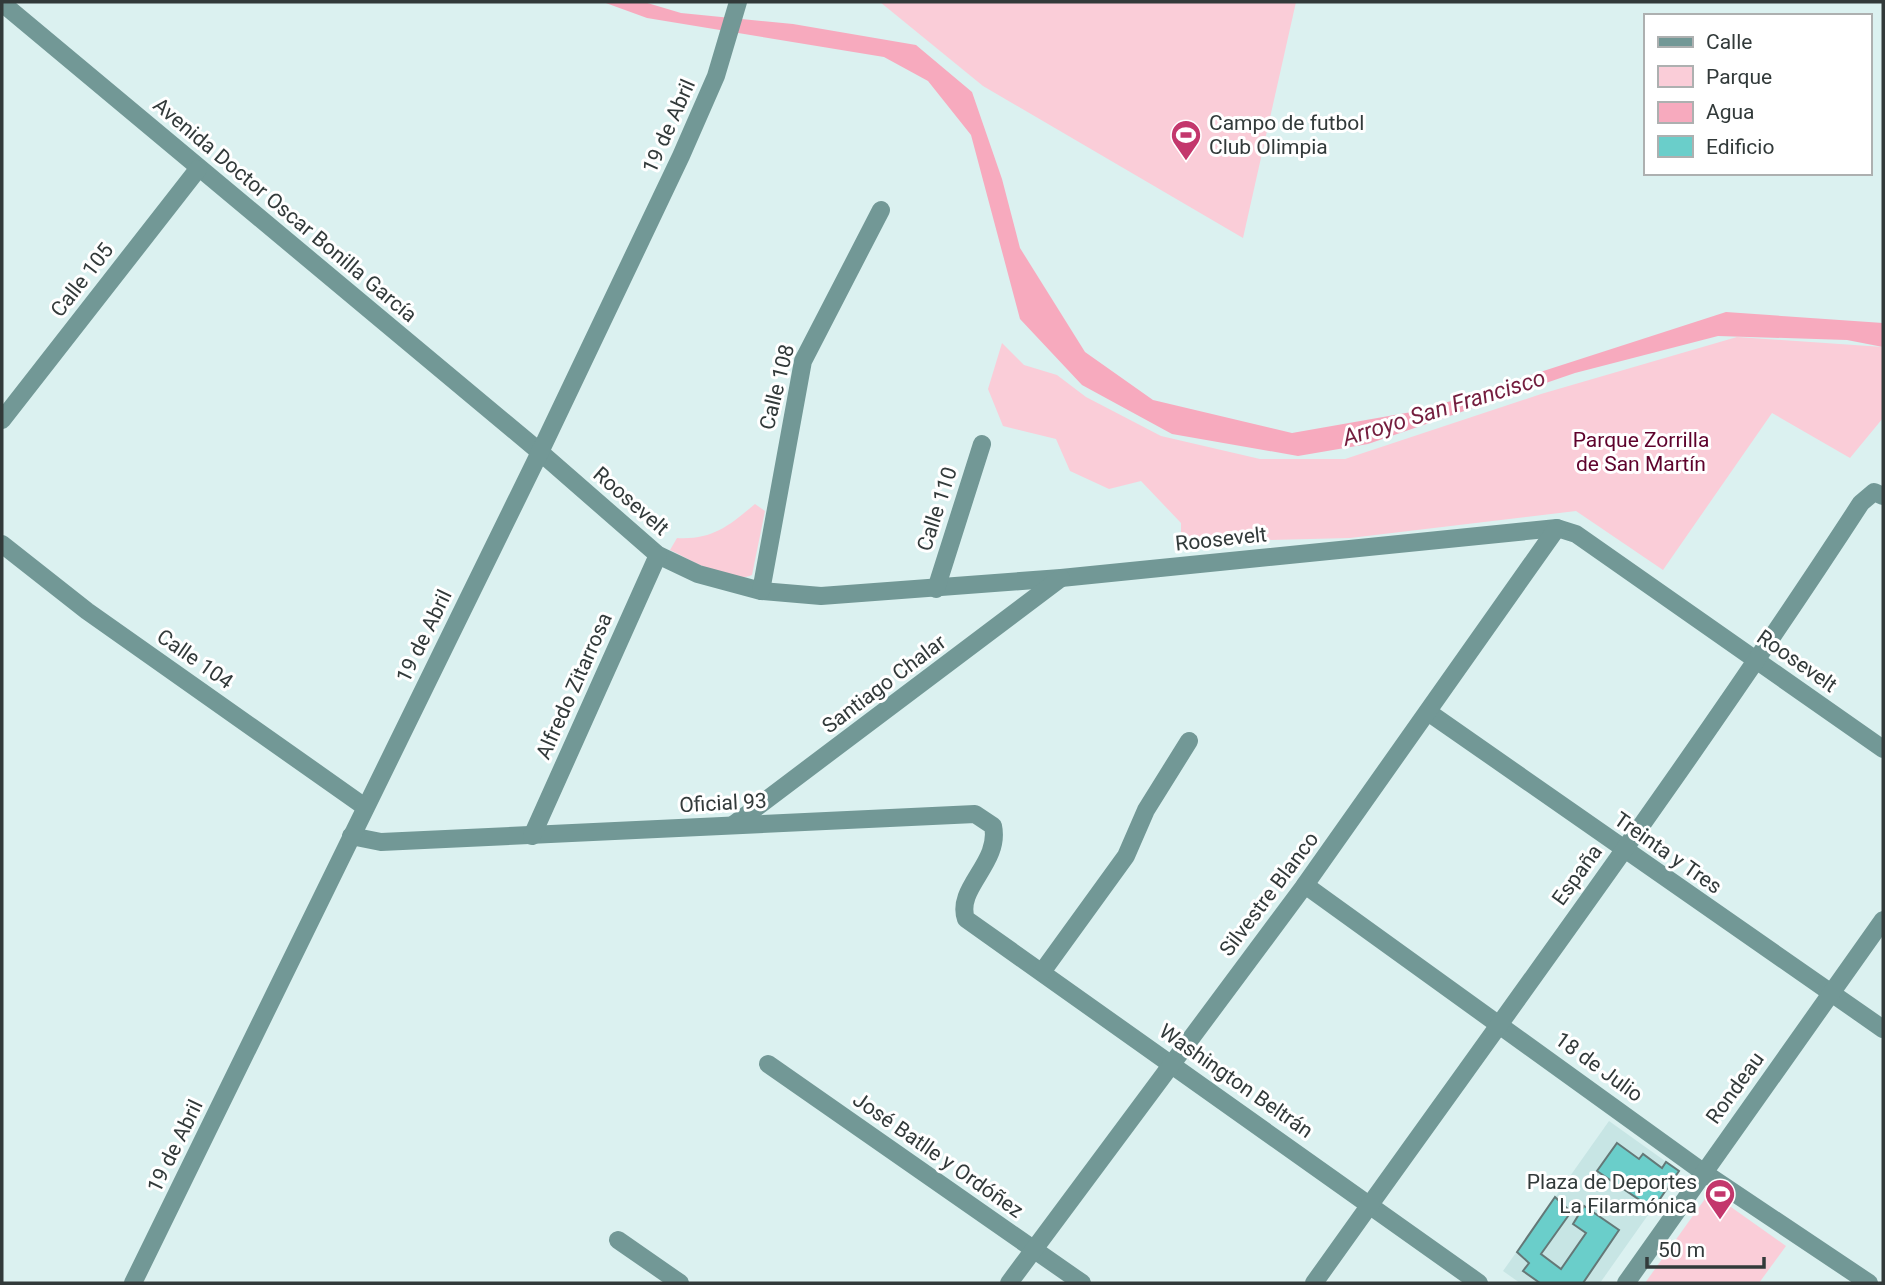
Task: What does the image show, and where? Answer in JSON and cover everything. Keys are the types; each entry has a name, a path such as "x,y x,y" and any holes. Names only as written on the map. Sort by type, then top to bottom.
{"street":[{"name":"19 de Abril","path":"133,1283 540,452 716,76 738,2"},
{"name":"Avenida Doctor Oscar Bonilla García","path":"2,3 540,452"},
{"name":"Calle 105","path":"2,419 198,169"},
{"name":"Calle 108","path":"761,591 803,361 881,210"},
{"name":"Calle 110","path":"936,589 982,444"},
{"name":"Roosevelt","path":"540,452 658,555 698,574 761,591 821,596 1061,578 1557,528 1576,534 1883,749"},
{"name":"España","path":"1314,1283 1757,660 1861,503 1879,494"},
{"name":"Silvestre Blanco","path":"1009,1283 1305,885 1557,528"},
{"name":"Calle 104","path":"2,544 88,611 365,807"},
{"name":"Alfredo Zitarrosa","path":"532,835 658,555"},
{"name":"Santiago Chalar","path":"733,825 1061,578"},
{"name":"Treinta y Tres","path":"1428,712 1830,994 1883,1028"},
{"path":"1042,972 1126,856 1146,810 1189,741"},
{"name":"Oficial 93","path":"351,836 382,842 975,814 993,826 996,837 994,849 971,887 964,906 966,919"},
{"name":"18 de Julio","path":"1305,885 1499,1022 1703,1172 1868,1283"},
{"name":"Washington Beltrán","path":"966,919 1479,1283"},
{"name":"Rondeau","path":"1626,1283 1883,920"},
{"name":"José Batlle y Ordóñez","path":"768,1064 1082,1283"},
{"path":"618,1240 680,1283"}],"shaded area":[{"path":"1609,1121 1679,1171 1600,1283 1520,1283 1503,1271"}],"green space":[{"name":"Campo de futbol Club Olimpia","path":"880,2 1296,2 1243,238 983,86"},
{"name":"Parque Zorrilla de San Martín","path":"1737,337 1883,347 1883,418 1850,458 1772,413 1663,570 1576,511 1350,538 1181,542 1181,523 1141,481 1109,489 1070,471 1056,439 1003,426 988,389 1002,343 1024,365 1057,375 1086,397 1161,436 1260,459 1345,459 1541,394"},
{"path":"755,504 765,511 752,575 733,577 722,574 670,550 677,538 710,534 737,519"},
{"name":"Plaza de Deportes La Filarmónica","path":"1714,1195 1786,1246 1759,1283 1645,1283 1707,1196"}],"water":[{"name":"Arroyo San Francisco","path":"603,2 644,2 681,13 793,24 916,45 972,92 1002,179 1020,248 1085,352 1153,400 1292,433 1423,410 1726,312 1883,323 1883,347 1847,340 1718,336 1575,373 1368,444 1298,456 1172,434 1082,385 1020,319 971,135 928,81 884,57 647,18"}],"building":[{"path":"1617,1143 1639,1159 1643,1154 1662,1168 1666,1162 1679,1171 1653,1209 1597,1171"},
{"path":"1555,1197 1571,1212 1541,1254 1561,1269 1586,1233 1573,1224 1584,1206 1619,1230 1583,1283 1540,1283 1523,1271 1529,1263 1517,1252"}],"place":[{"name":"Campo de futbol Club Olimpia","path":"1186,162"},
{"name":"Plaza de Deportes La Filarmónica","path":"1720,1221"}]}
